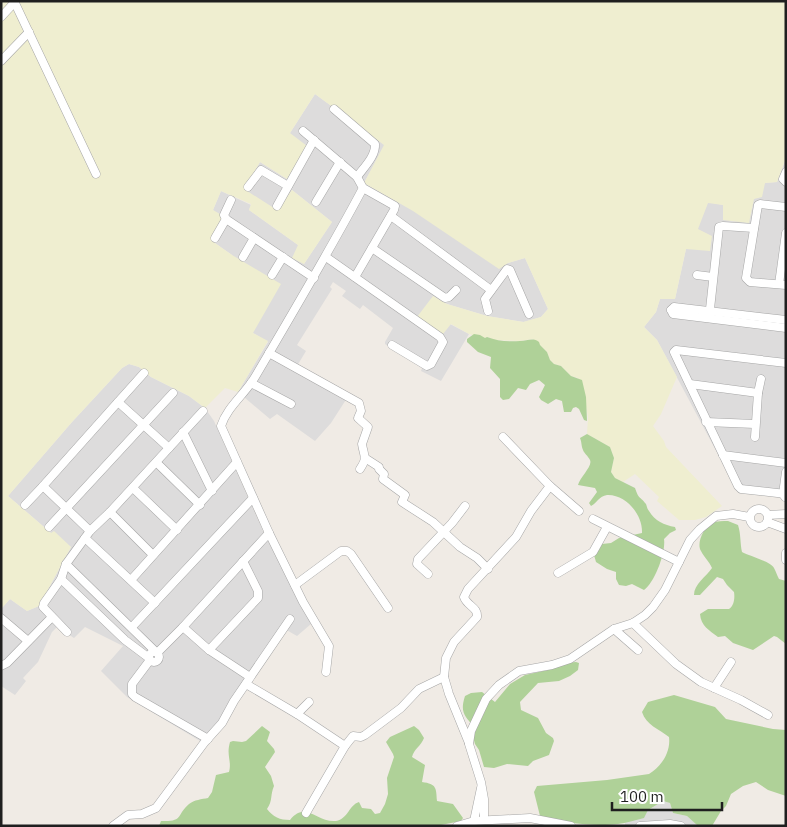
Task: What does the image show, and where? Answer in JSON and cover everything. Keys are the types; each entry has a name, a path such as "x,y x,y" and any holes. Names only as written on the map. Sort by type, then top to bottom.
{"street":[{"path":"1,17 14,2 96,174"},
{"path":"1,62 29,32"},
{"path":"334,109 375,144 372,156 357,176"},
{"path":"303,131 357,176 363,188 395,206 355,276"},
{"path":"277,206 314,140"},
{"path":"316,202 340,162"},
{"path":"248,187 261,170 288,186"},
{"path":"786,172 783,179 786,182"},
{"path":"326,672 329,646 269,533 221,426 229,410 252,383 326,257 363,188"},
{"path":"231,200 224,215 226,219 314,278"},
{"path":"786,207 759,204 746,278 750,282 782,285 786,233"},
{"path":"391,216 491,290"},
{"path":"215,238 226,219"},
{"path":"709,314 719,227 754,228"},
{"path":"243,257 254,238"},
{"path":"372,248 444,298 450,297 456,290"},
{"path":"272,274 283,257"},
{"path":"326,257 440,337 443,342 431,364 427,366 392,345"},
{"path":"488,312 484,302 505,270 509,269 529,314"},
{"path":"696,275 713,277"},
{"path":"709,314 786,320"},
{"path":"709,314 786,328"},
{"path":"786,363 675,350 675,354 706,422 738,486 741,489 785,496 786,472"},
{"path":"269,353 359,403 361,410 358,418 368,427 362,444 365,458 360,469"},
{"path":"25,505 144,373"},
{"path":"755,437 758,392 761,379"},
{"path":"252,383 291,404"},
{"path":"690,384 758,392"},
{"path":"49,527 174,393"},
{"path":"118,402 169,448"},
{"path":"67,632 44,610 44,604 61,578 66,564 87,534 133,488 203,412"},
{"path":"706,422 755,424"},
{"path":"183,432 212,491"},
{"path":"504,437 550,486 579,511"},
{"path":"723,455 786,463"},
{"path":"365,458 379,467 384,474 383,479 405,495 402,502 433,522 488,569"},
{"path":"131,580 237,462"},
{"path":"156,463 200,505"},
{"path":"43,486 155,603"},
{"path":"474,821 480,812 482,786 476,762 444,677 446,658 454,642 477,618 474,608 464,597 468,589 516,537 531,511 550,486"},
{"path":"133,488 176,530"},
{"path":"132,627 253,498"},
{"path":"428,574 417,564 418,559 465,506"},
{"path":"749,517 751,512 760,508 765,511 767,519 786,529"},
{"path":"110,512 153,555"},
{"path":"469,744 471,731 486,699 499,685 520,671 552,665 570,659 614,629 633,623 653,608 666,590 690,540 700,529 716,516 733,514 749,517"},
{"path":"749,517 750,521 756,526 760,526 767,519 786,514"},
{"path":"593,519 679,562"},
{"path":"558,573 593,552 607,527"},
{"path":"156,652 183,627 269,533"},
{"path":"295,585 344,550 351,554 388,608"},
{"path":"786,553 786,560"},
{"path":"209,650 258,598 258,591 243,561"},
{"path":"61,578 125,640 149,659 154,662 157,660 159,656 156,652 66,564"},
{"path":"1,666 7,663 52,617"},
{"path":"1,618 28,641"},
{"path":"113,826 128,815 142,814 156,808 208,739 222,724 248,681 290,619"},
{"path":"633,623 676,664 701,682 741,700 768,715"},
{"path":"183,627 248,681 345,746"},
{"path":"614,629 638,650"},
{"path":"149,659 132,684 132,694 208,739"},
{"path":"714,688 731,662"},
{"path":"306,813 345,746 353,736 361,737 365,735 401,708 420,689 444,677"},
{"path":"298,714 309,702"},
{"path":"480,812 484,820"},
{"path":"457,826 474,821 530,818 563,826 571,826"},
{"path":"640,826 670,824 681,826"}],"shaded area":[{"path":"315,94 385,145 364,183 508,263 525,258 548,309 541,317 524,322 487,316 447,304 433,296 450,324 469,334 441,381 421,371 422,368 385,344 393,328 363,305 360,309 342,296 346,291 333,282 330,287 332,289 297,345 306,351 297,366 349,395 331,423 315,441 277,414 270,419 238,392 268,342 253,333 232,255 212,241 223,221 213,210 221,191 251,205 249,210 298,245 304,264 332,222 292,190 277,211 243,189 260,162 287,179 290,133"},
{"path":"786,158 786,496 738,492 657,340 644,327 656,312 660,299 675,299 686,249 708,202 723,205 754,199 765,183 777,182"},
{"path":"129,364 139,367 151,377 189,396 205,408 214,421 263,531 311,624 297,636 283,628 220,722 200,741 127,697 101,671 123,646 85,627 74,638 57,627 52,632 38,662 23,678 26,681 15,695 1,686 1,609 10,599 27,611 39,606 71,547 51,533 8,496 72,422 122,368"},
{"path":"663,801 670,803 673,813 687,816 698,826 625,826 625,822 632,820"}],"green space":[{"path":"1,1 786,1 786,158 777,182 765,183 762,197 754,199 749,223 723,220 723,205 708,203 698,229 712,236 710,251 686,249 675,299 660,299 656,312 644,327 657,340 677,377 661,414 653,426 666,447 722,506 706,517 695,520 679,520 657,501 659,497 635,474 623,482 615,478 611,472 614,458 610,447 587,434 586,397 578,378 571,376 561,366 554,364 547,352 533,339 519,341 494,340 488,337 486,339 469,334 451,324 443,334 417,317 433,296 447,304 487,316 523,322 541,317 548,309 525,258 508,263 499,269 413,211 364,183 384,145 315,94 290,133 307,146 287,179 260,162 244,189 277,210 292,190 332,222 304,264 292,258 298,245 249,210 251,204 221,191 213,210 220,214 223,221 212,241 281,284 253,333 268,341 238,392 225,388 205,408 189,396 151,377 139,367 129,364 122,368 8,496 51,533 54,531 71,547 39,606 27,611 10,599 1,609"},
{"path":"474,334 503,341 532,339 539,342 554,364 561,366 571,376 582,380 586,397 587,421 584,420 579,409 576,407 571,412 564,412 562,401 556,399 548,404 541,400 539,397 545,385 539,380 530,384 526,390 518,388 509,399 503,400 500,397 500,379 490,368 491,357 478,352 467,342 467,339"},
{"path":"587,434 610,447 614,458 611,472 615,478 635,488 651,514 657,520 675,527 676,530 664,539 659,566 644,590 632,584 626,586 619,585 616,579 616,572 596,562 594,555 602,544 642,533 642,526 632,507 621,498 607,495 591,506 589,503 597,492 595,488 578,485 590,462 583,450 580,438"},
{"path":"728,521 738,525 742,552 772,565 779,579 786,581 786,644 774,636 753,650 733,643 725,636 718,637 702,622 700,614 708,609 729,609 734,602 734,592 723,579 717,577 700,595 694,595 698,584 712,568 700,548 699,544 702,536 706,528 712,523"},
{"path":"565,663 579,663 578,670 570,676 559,681 538,683 520,702 521,710 538,718 546,733 553,738 554,741 549,755 533,761 528,766 507,764 494,768 484,767 473,737 474,727 463,710 465,696 471,693 482,692 495,702 510,684 525,675 552,669"},
{"path":"674,695 715,707 726,719 786,730 786,796 768,790 756,782 743,786 731,794 726,806 712,826 698,826 687,816 673,813 670,803 663,801 648,810 644,818 618,824 579,824 540,816 534,792 537,786 649,774 657,767 667,753 669,737 650,724 642,712 648,702"},
{"path":"262,726 270,732 267,741 275,752 265,767 271,776 274,786 267,809 277,818 290,820 296,814 307,812 329,821 336,821 343,818 359,802 362,808 371,809 375,814 380,813 388,794 387,778 394,757 386,742 390,737 414,726 424,738 412,757 425,765 422,782 433,785 436,790 437,801 453,804 463,818 461,821 436,826 159,826 161,821 177,819 191,803 208,798 212,792 216,775 229,772 230,742 246,741"}]}
